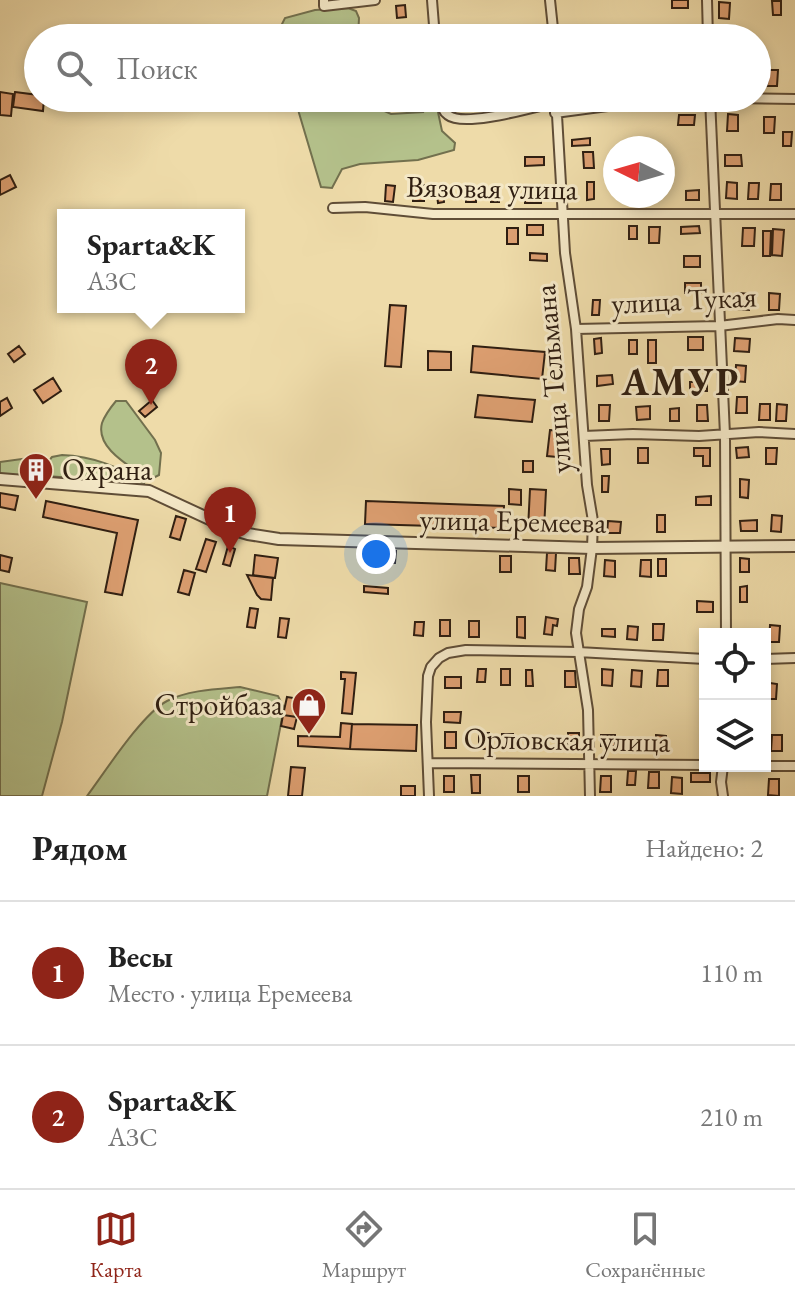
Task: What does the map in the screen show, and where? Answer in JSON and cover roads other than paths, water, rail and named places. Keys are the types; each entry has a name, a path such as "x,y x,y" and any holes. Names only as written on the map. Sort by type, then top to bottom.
{"street":[{"path":"324,3 375,0"},
{"path":"432,0 434,24"},
{"path":"550,0 553,24"},
{"path":"707,0 708,24"},
{"path":"771,99 795,99"},
{"path":"446,112 457,119 472,121 508,112"},
{"path":"555,113 563,112"},
{"path":"711,112 725,435 726,628"},
{"name":"улица Тельмана","path":"555,113 565,253 576,329 587,485 593,521 587,587 579,609 576,633 588,710 590,796"},
{"name":"Вязовая улица","path":"333,208 365,207 433,214 795,214"},
{"name":"улица Тукая","path":"576,329 719,326 795,320"},
{"path":"584,436 795,434"},
{"name":"улица Еремеева","path":"0,479 149,491 231,529 263,537 592,548 795,546"},
{"path":"429,796 428,676 431,667 448,653 466,650 578,652 699,659"},
{"path":"771,659 795,658"},
{"name":"Орловская улица","path":"428,763 699,765"},
{"path":"771,766 795,766"},
{"path":"722,772 723,796"}],"place":[{"name":"Sparta&K","path":"151,405"},
{"name":"Охрана","path":"36,501"},
{"name":"Весы","path":"230,553"},
{"name":"Стройбаза","path":"309,736"}],"district":[{"name":"АМУР","path":"681,382"}]}
